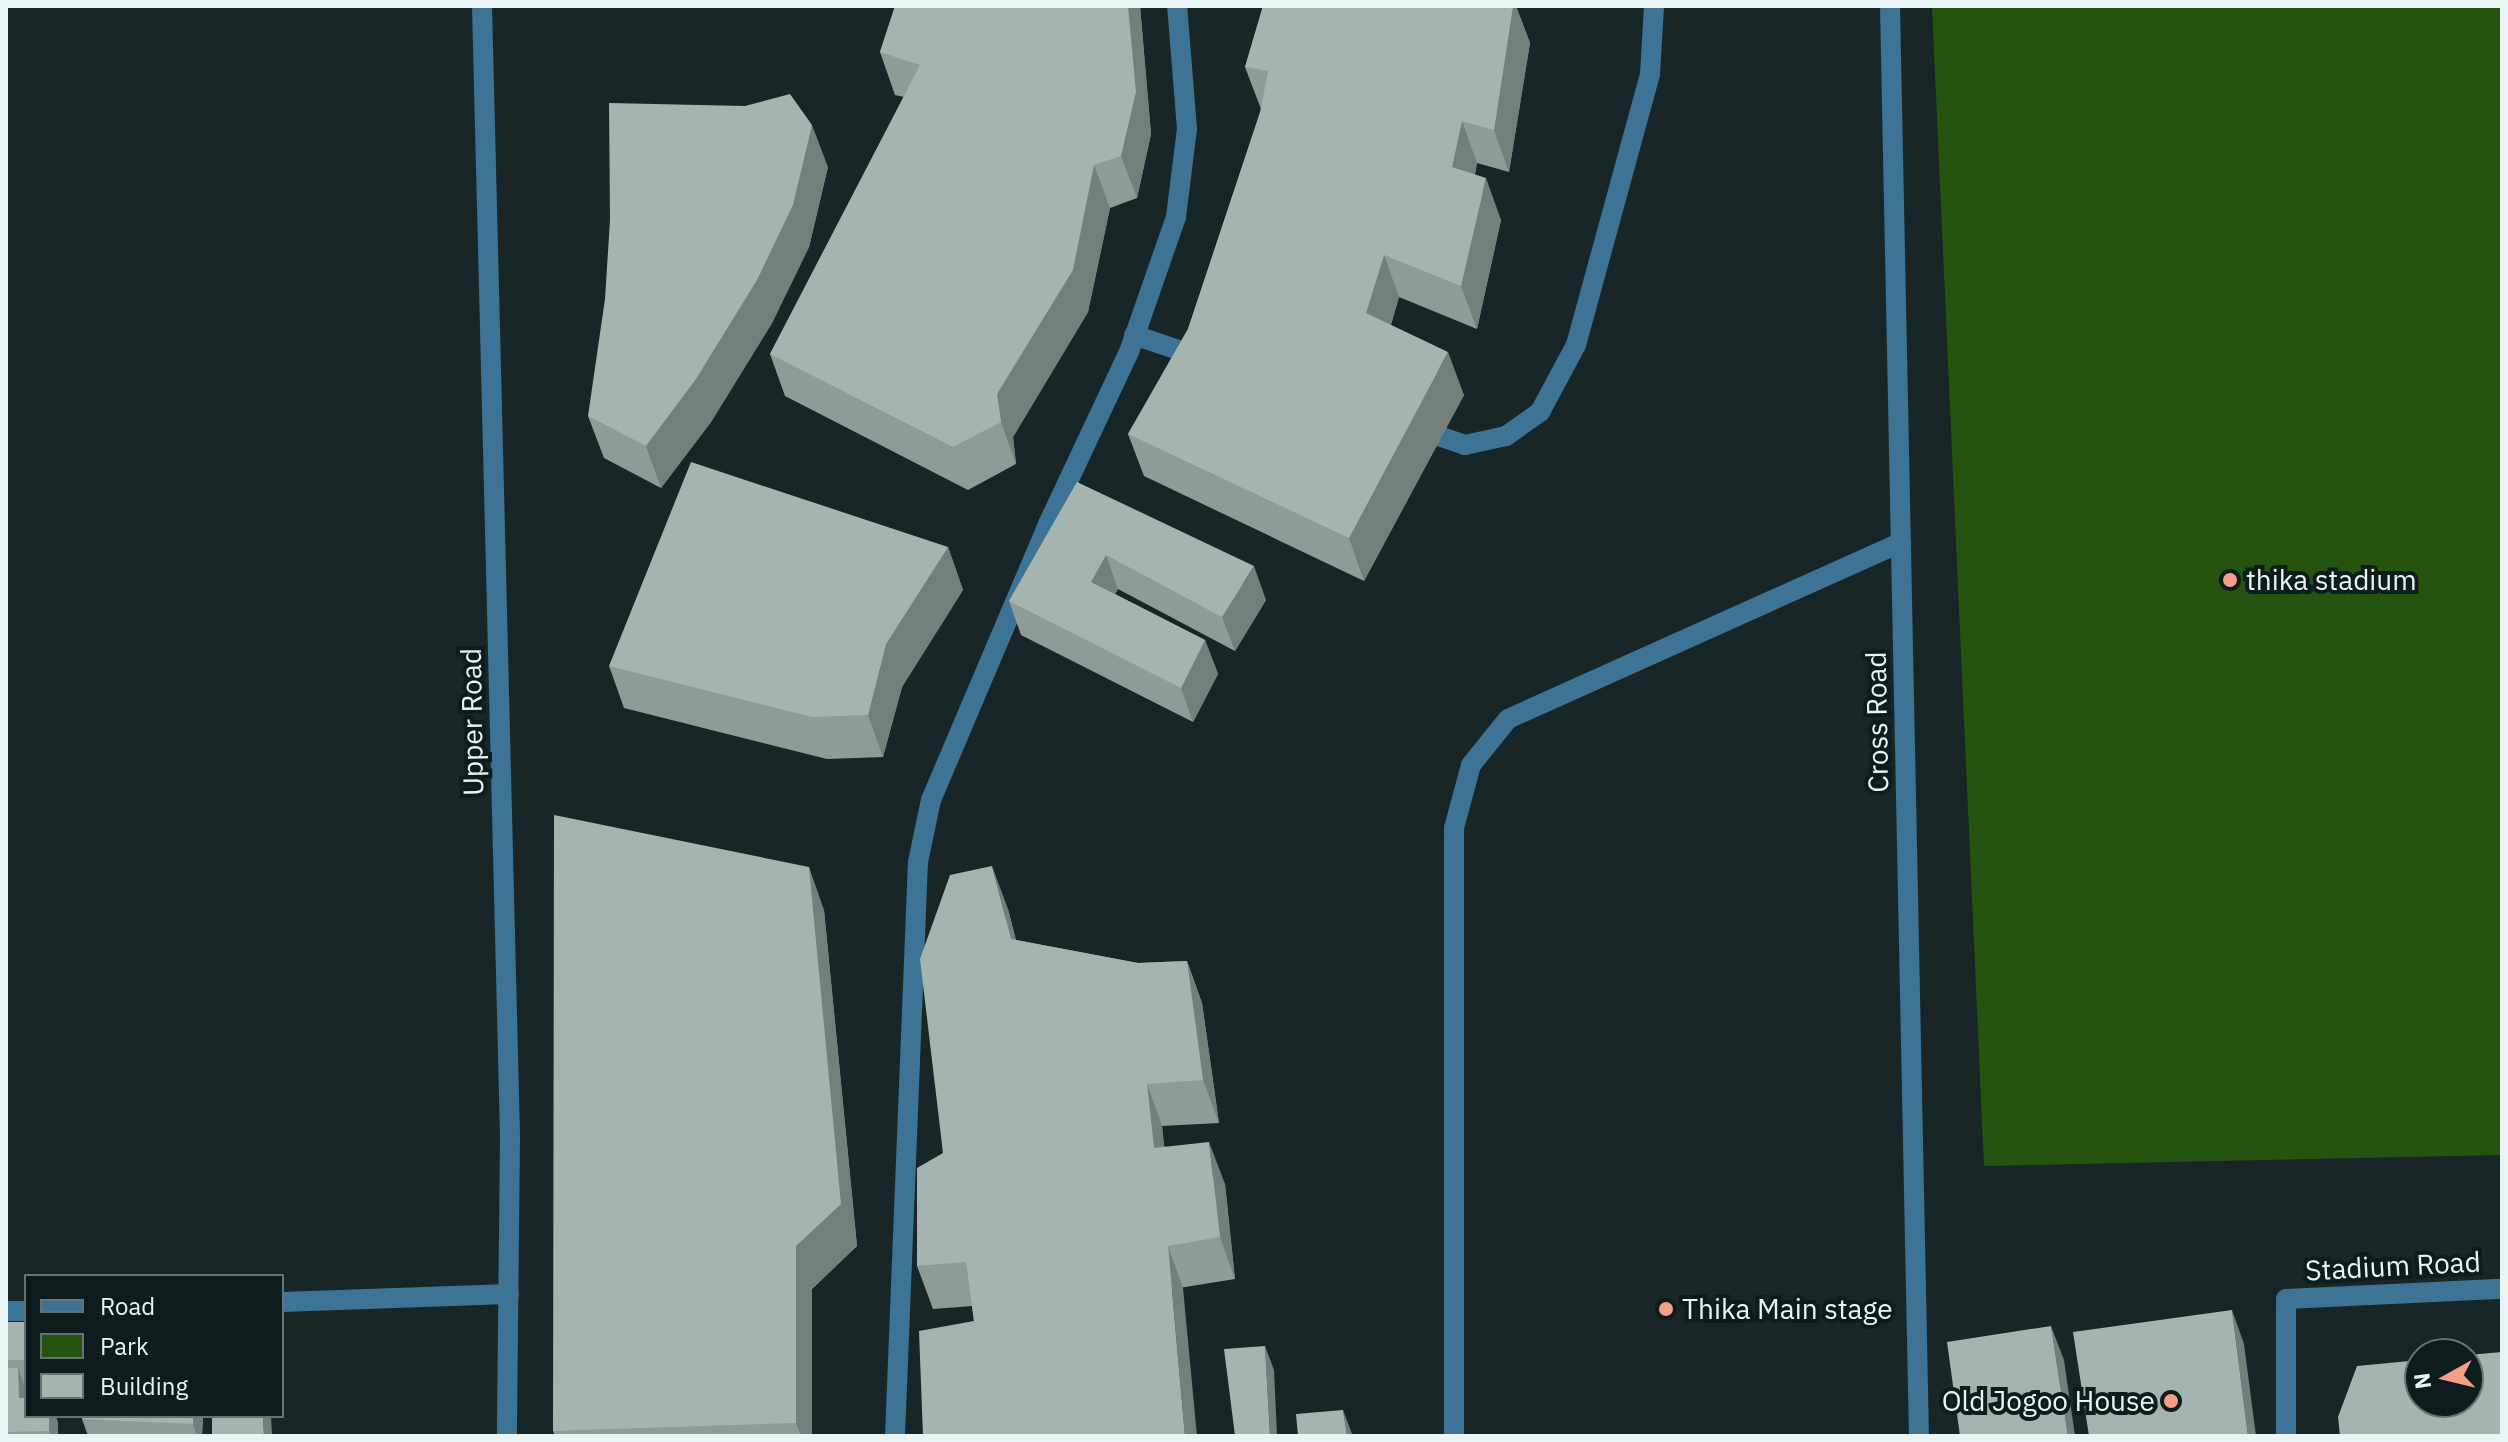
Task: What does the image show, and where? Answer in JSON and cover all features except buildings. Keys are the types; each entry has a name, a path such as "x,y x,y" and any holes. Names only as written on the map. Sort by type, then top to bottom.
{"street":[{"name":"Upper Road","path":"482,6 510,1137 507,1436"},
{"path":"895,1436 918,862 931,800 1048,524 1134,335 1176,217 1187,129 1177,6"},
{"path":"1390,420 1465,445 1506,436 1540,412 1576,345 1650,74 1654,6"},
{"name":"Cross Road","path":"1890,6 1919,1436"},
{"path":"1134,335 1224,365"},
{"path":"1454,1436 1454,828 1471,765 1508,719 1901,542"},
{"name":"Stadium Road","path":"2286,1436 2286,1299 2502,1289"},
{"path":"284,1302 509,1294"}],"green space":[{"name":"thika stadium","path":"1932,6 2502,6 2502,1155 1984,1166"}],"place":[{"name":"thika stadium","path":"2230,580"},
{"name":"Thika Main stage","path":"1666,1309"},
{"name":"Old Jogoo House","path":"2171,1401"}]}
